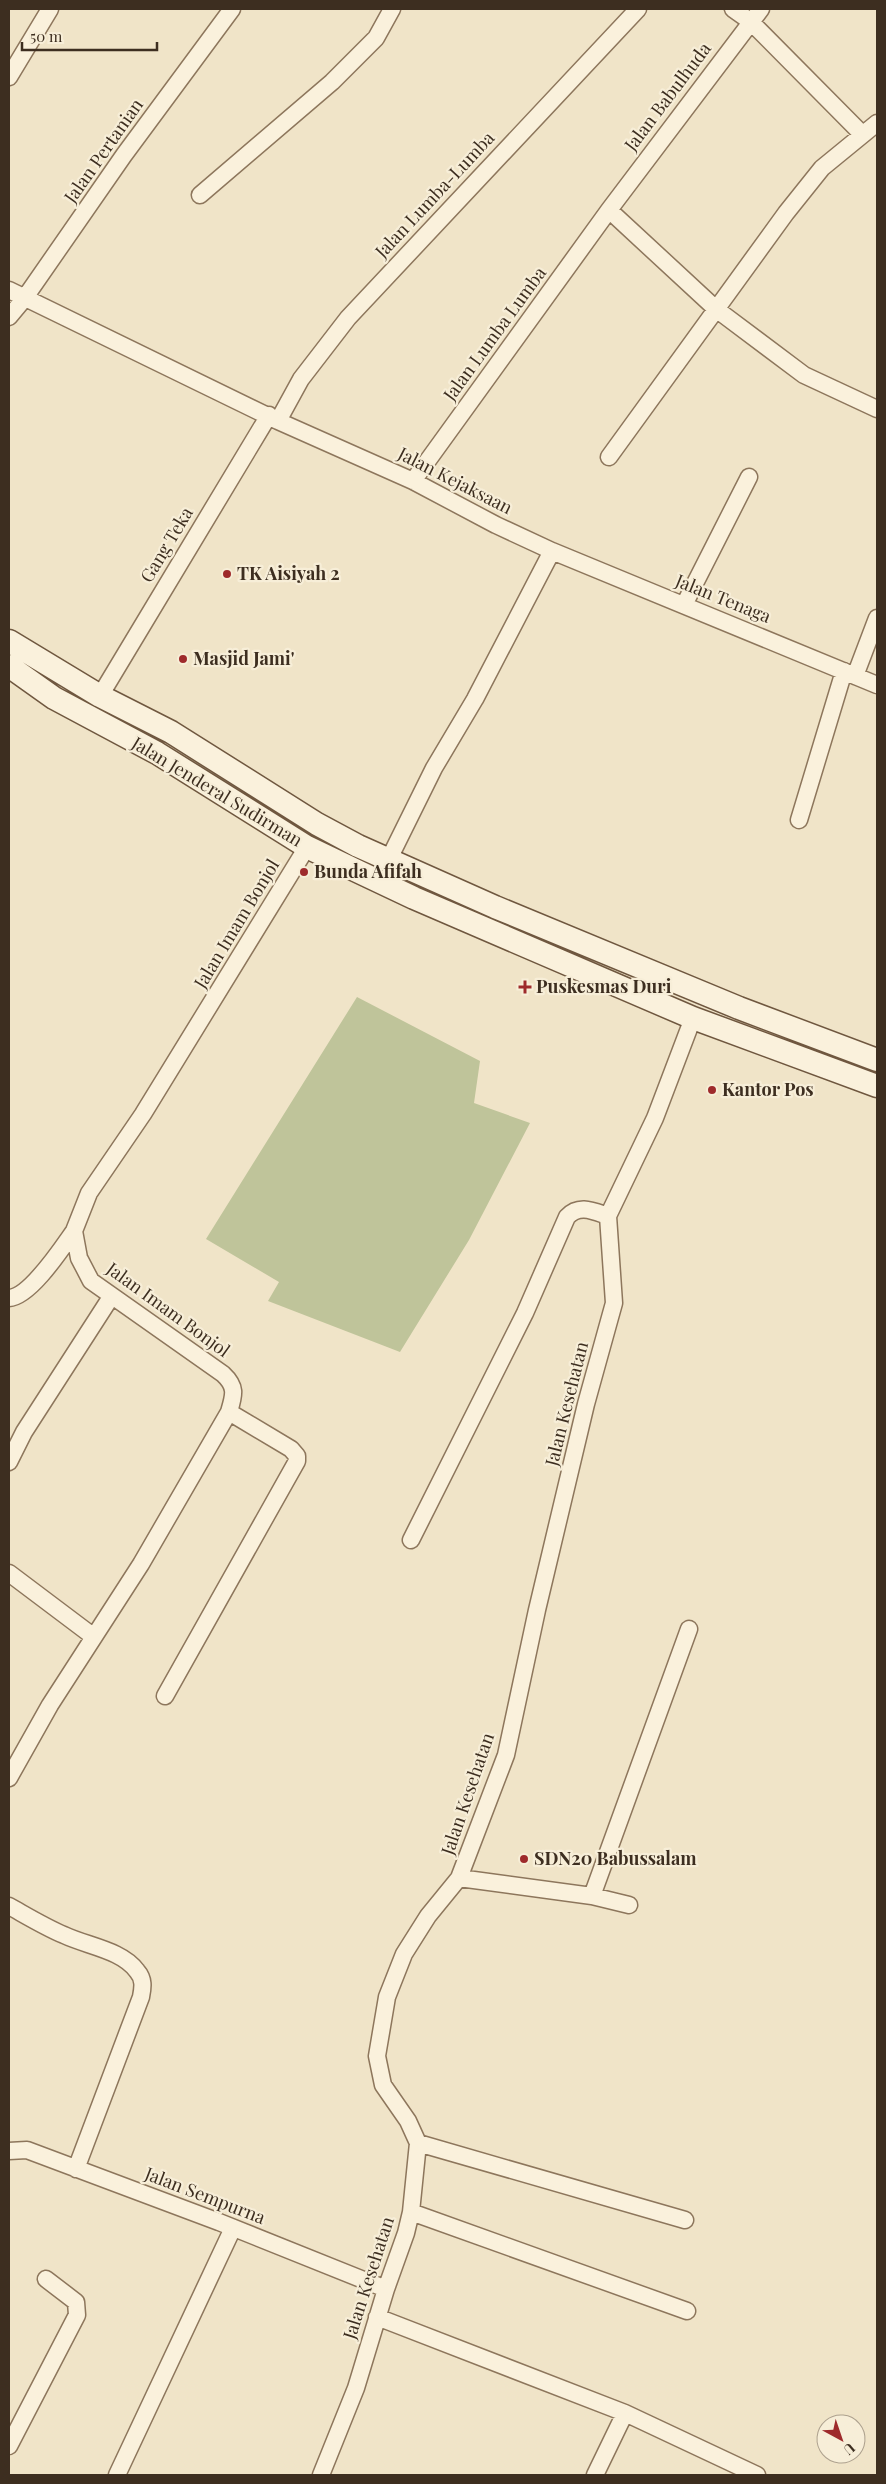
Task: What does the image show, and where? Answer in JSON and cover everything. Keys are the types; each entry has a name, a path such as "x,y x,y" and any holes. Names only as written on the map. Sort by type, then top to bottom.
{"street":[{"path":"9,78 50,9"},
{"name":"Jalan Pertanian","path":"9,317 24,299 124,155 232,9"},
{"path":"200,195 332,82 376,38 392,9"},
{"name":"Jalan Lumba-Lumba","path":"273,418 348,318 638,9"},
{"path":"733,9 756,15 862,134"},
{"name":"Jalan Babulhuda","path":"608,210 756,15"},
{"path":"609,457 786,212 822,168 877,123"},
{"path":"608,210 716,308 804,375 877,409"},
{"name":"Jalan Lumba Lumba","path":"413,481 608,210"},
{"name":"Jalan Kejaksaan","path":"9,290 24,299 273,418 413,481 496,525 552,551"},
{"name":"Gang Teka","path":"100,696 273,418"},
{"path":"684,605 749,477"},
{"path":"390,859 434,768 475,700 552,551"},
{"name":"Jalan Tenaga","path":"552,551 877,685"},
{"path":"799,820 850,674 877,618"},
{"name":"Jalan Jenderal Sudirman","path":"9,641 100,696 171,732 317,824 358,846 495,907 738,1008 877,1060"},
{"name":"Jalan Jenderal Sudirman","path":"9,666 54,698 157,753 307,847 414,898 693,1018 877,1086"},
{"path":"157,753 171,732"},
{"name":"Jalan Imam Bonjol","path":"9,1778 50,1705 141,1564 229,1412 235,1392 228,1379 91,1281 79,1258 74,1231 90,1193 143,1114 307,847"},
{"name":"Jalan Kesehatan","path":"321,2475 356,2388 411,2212 418,2143 408,2121 383,2085 377,2056 387,1997 404,1954 428,1916 459,1878 506,1755 537,1610 586,1404 614,1302 608,1216 655,1118 693,1018"},
{"path":"794,1056 804,1034"},
{"path":"411,1540 525,1313 567,1217 572,1211 581,1208 608,1216"},
{"path":"9,1298 24,1292 47,1268 74,1231"},
{"path":"9,1462 24,1432 111,1297"},
{"path":"165,1696 297,1461 297,1456 291,1449 229,1412"},
{"path":"9,1573 94,1637"},
{"path":"592,1896 689,1629"},
{"path":"459,1878 592,1896 629,1905"},
{"path":"9,1906 65,1936 115,1954 137,1969 143,1985 141,1997 76,2169"},
{"path":"418,2143 685,2220"},
{"name":"Jalan Sempurna","path":"9,2151 27,2150 234,2228 386,2289"},
{"path":"411,2212 687,2311"},
{"path":"117,2475 234,2228"},
{"path":"9,2446 77,2316 76,2302 46,2278"},
{"path":"377,2317 625,2413 757,2475"},
{"path":"595,2475 625,2413"}],"green space":[{"path":"357,997 480,1061 474,1103 530,1123 469,1240 400,1352 268,1301 279,1282 206,1239"}],"place":[{"name":"TK Aisiyah 2","path":"227,574"},
{"name":"Masjid Jami'","path":"183,659"},
{"name":"Bunda Afifah","path":"304,872"},
{"name":"Puskesmas Duri","path":"525,987"},
{"name":"Kantor Pos","path":"712,1090"},
{"name":"SDN20 Babussalam","path":"524,1859"}]}
